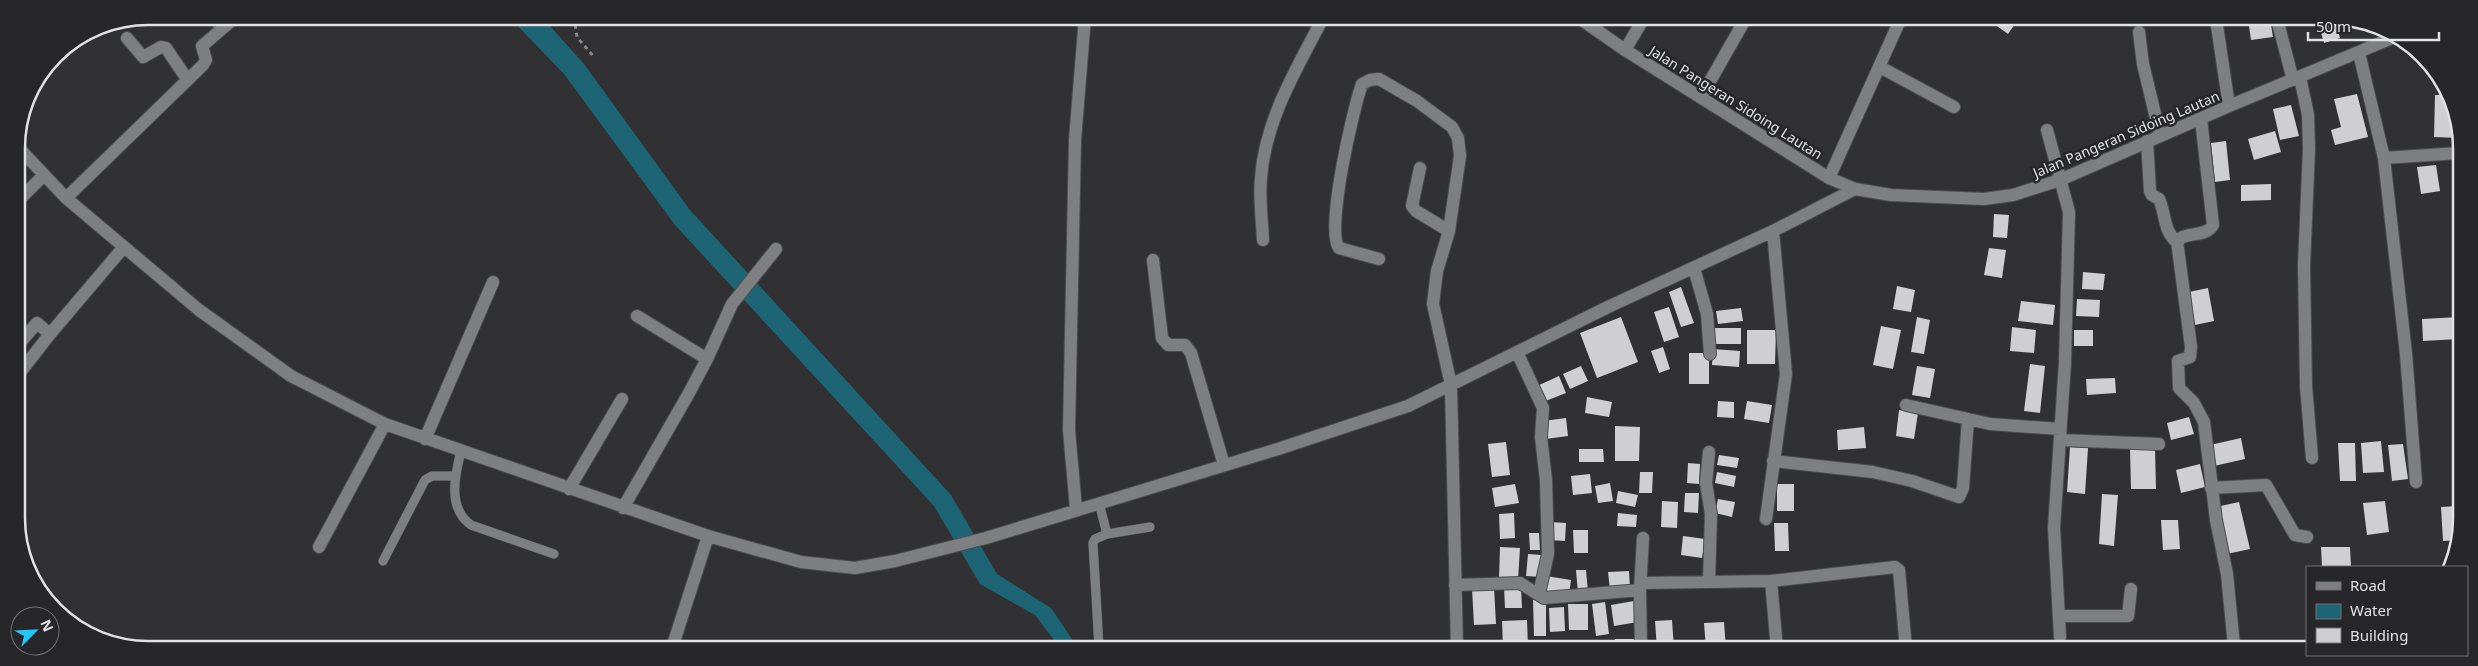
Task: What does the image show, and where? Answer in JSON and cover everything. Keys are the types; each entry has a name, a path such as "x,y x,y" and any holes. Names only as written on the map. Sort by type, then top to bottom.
{"street":[{"path":"66,198 206,60 202,46 226,25"},
{"path":"1076,509 1069,430 1075,140 1084,25"},
{"path":"1263,240 1261,179 1266,143 1288,83 1319,25"},
{"name":"Jalan Pangeran Sidoing Lautan","path":"1589,25 1625,50 1829,178 1855,189 1957,199 1999,198 2060,180 2147,141 2388,40"},
{"path":"1625,50 1640,25"},
{"path":"1701,97 1742,25"},
{"path":"1829,178 1898,25"},
{"path":"2217,25 2229,106"},
{"path":"2280,25 2308,115 2310,149 2304,266 2306,386 2312,458"},
{"path":"2139,32 2143,64 2160,136"},
{"path":"126,38 143,57 161,47 166,48 187,79"},
{"path":"2359,53 2384,158 2406,354 2416,482"},
{"path":"1880,66 1954,107"},
{"path":"1379,259 1339,248 1336,238 1339,179 1357,99 1362,84 1370,80 1379,79 1417,101 1452,127 1458,138 1460,156 1449,231 1437,271 1433,304 1451,385 1457,641"},
{"path":"2201,119 2212,225 2206,232 2179,238 2178,243 2191,347 2190,357 2178,361 2177,378 2179,388 2194,403 2204,422 2211,488 2227,574 2234,641"},
{"path":"2047,130 2068,203 2070,221 2065,362 2054,528 2060,637"},
{"path":"2147,141 2150,190 2152,195 2160,199 2167,229 2172,239 2178,243"},
{"path":"2384,158 2453,153"},
{"path":"25,155 66,198 199,310 290,376 386,424 622,508 708,536 801,562 854,568 940,550 986,538 1408,406 1610,306 1773,231 1855,189"},
{"path":"1420,168 1412,206 1449,231"},
{"path":"25,194 44,175"},
{"path":"1766,519 1786,374 1773,231"},
{"path":"25,366 124,248"},
{"path":"622,508 708,359 732,304 776,249"},
{"path":"1153,260 1162,338 1168,345 1185,345 1191,353 1224,465"},
{"path":"1694,268 1707,314 1710,354"},
{"path":"425,439 493,282"},
{"path":"637,316 708,359"},
{"path":"25,337 37,323 50,334"},
{"path":"1518,352 1543,408 1541,437 1546,480 1548,554 1539,594"},
{"path":"569,489 622,399"},
{"path":"1906,405 1990,424 2060,435 2159,444"},
{"path":"1774,457 1873,472 1961,492 1968,419"},
{"path":"319,548 386,424"},
{"path":"1709,452 1706,483 1711,514 1709,582"},
{"path":"2211,488 2266,485 2295,535 2307,536"},
{"path":"674,641 708,536"},
{"path":"1641,641 1643,538"},
{"path":"1456,585 1520,583 1544,598 1641,587 1709,582 1772,581 1897,568 1905,641"},
{"path":"1772,581 1776,641"},
{"path":"2060,616 2128,616 2131,589"}],"lane":[{"path":"461,451 454,476 455,495 464,520 471,525 554,554"},
{"path":"383,561 425,480 432,476 454,476"},
{"path":"1099,503 1107,534"},
{"path":"1099,641 1093,543 1095,539 1107,534 1150,527"}],"path":[{"path":"575,25 577,37 594,57"}],"water":[{"path":"517,25 549,25 584,64 690,210 951,495 997,574 1051,608 1073,641 1055,641 1035,615 980,584 934,506 675,225 564,74"}],"building":[{"path":"1996,25 2014,25 2008,34"},
{"path":"2249,25 2271,25 2273,37 2251,40"},
{"path":"2319,25 2337,25 2340,38 2324,43"},
{"path":"2357,94 2368,137 2335,145 2331,130 2341,127 2334,99"},
{"path":"2435,95 2440,95 2451,124 2453,138 2434,137"},
{"path":"2291,105 2299,136 2280,140 2273,109"},
{"path":"2275,131 2281,152 2254,160 2248,139"},
{"path":"2226,141 2230,180 2215,182 2211,143"},
{"path":"2436,165 2440,191 2421,194 2417,167"},
{"path":"2271,184 2271,200 2241,201 2241,185"},
{"path":"1994,214 2009,215 2007,238 1993,237"},
{"path":"1989,248 2006,250 2002,278 1984,275"},
{"path":"2083,272 2105,274 2103,290 2082,289"},
{"path":"1897,286 1915,290 1911,312 1893,309"},
{"path":"1681,287 1694,323 1681,327 1669,292"},
{"path":"2208,288 2214,321 2195,325 2189,292"},
{"path":"2077,299 2100,300 2099,317 2076,316"},
{"path":"2021,301 2055,305 2053,325 2018,321"},
{"path":"1669,307 1679,337 1664,342 1654,312"},
{"path":"1741,308 1743,321 1718,324 1716,311"},
{"path":"1621,317 1638,362 1597,378 1580,333"},
{"path":"1917,317 1930,320 1924,354 1911,352"},
{"path":"2453,317 2453,339 2423,341 2422,319"},
{"path":"1881,326 1901,330 1893,369 1873,365"},
{"path":"2012,327 2036,330 2034,353 2010,351"},
{"path":"1714,328 1741,328 1741,344 1714,344"},
{"path":"1747,330 1776,330 1775,364 1747,364"},
{"path":"2074,330 2093,330 2093,346 2074,346"},
{"path":"1663,347 1670,369 1659,373 1651,351"},
{"path":"1713,349 1740,351 1739,367 1712,365"},
{"path":"1689,353 1709,353 1709,384 1689,384"},
{"path":"2030,364 2045,366 2040,413 2024,411"},
{"path":"1581,366 1588,381 1570,389 1563,374"},
{"path":"1917,366 1935,369 1930,398 1912,395"},
{"path":"1559,376 1566,393 1543,402 1537,386"},
{"path":"2115,378 2116,393 2087,395 2086,379"},
{"path":"1587,397 1612,402 1609,417 1585,413"},
{"path":"1718,401 1734,402 1734,418 1717,417"},
{"path":"1747,401 1772,405 1769,423 1744,419"},
{"path":"1899,410 1918,413 1914,439 1896,436"},
{"path":"2189,417 2194,434 2171,440 2167,423"},
{"path":"1566,418 1568,436 1546,439 1543,421"},
{"path":"1615,426 1640,427 1639,461 1615,461"},
{"path":"1864,427 1866,448 1838,450 1837,430"},
{"path":"2241,438 2245,459 2214,466 2210,445"},
{"path":"2381,441 2384,472 2363,473 2361,443"},
{"path":"1506,442 1510,475 1492,477 1488,444"},
{"path":"2338,443 2355,443 2356,481 2340,481"},
{"path":"2403,444 2408,479 2392,481 2388,445"},
{"path":"2070,447 2088,448 2085,494 2067,492"},
{"path":"2155,448 2156,489 2131,489 2130,449"},
{"path":"1579,449 1603,449 1604,462 1579,462"},
{"path":"1719,455 1739,458 1737,468 1717,465"},
{"path":"1688,463 1700,464 1699,484 1687,483"},
{"path":"2200,464 2205,487 2181,493 2176,470"},
{"path":"1640,472 1653,472 1652,493 1639,493"},
{"path":"1717,472 1736,476 1734,487 1715,483"},
{"path":"1590,474 1592,493 1573,495 1571,476"},
{"path":"1610,483 1613,501 1598,503 1595,486"},
{"path":"1515,484 1519,503 1495,507 1492,488"},
{"path":"1777,484 1794,484 1794,511 1777,511"},
{"path":"1618,491 1638,495 1635,507 1616,503"},
{"path":"1685,493 1699,493 1698,513 1684,512"},
{"path":"2102,494 2118,495 2114,546 2099,544"},
{"path":"1718,499 1735,502 1732,517 1715,513"},
{"path":"1662,501 1678,502 1677,528 1661,527"},
{"path":"2385,501 2389,532 2367,535 2363,503"},
{"path":"2239,502 2250,549 2227,554 2216,507"},
{"path":"2453,506 2451,540 2443,541 2441,507"},
{"path":"1514,513 1515,538 1500,539 1499,514"},
{"path":"1618,513 1637,515 1636,527 1617,526"},
{"path":"2161,520 2178,520 2180,549 2163,550"},
{"path":"1550,522 1566,523 1565,541 1549,540"},
{"path":"1774,523 1788,523 1789,551 1775,551"},
{"path":"1573,530 1588,530 1588,553 1574,553"},
{"path":"1529,533 1539,533 1540,550 1530,550"},
{"path":"1683,536 1705,539 1702,558 1681,555"},
{"path":"1500,547 1520,548 1518,580 1499,578"},
{"path":"2321,547 2350,547 2351,566 2322,566"},
{"path":"1528,554 1542,555 1541,577 1526,576"},
{"path":"1576,570 1586,570 1588,592 1578,593"},
{"path":"1629,571 1630,588 1610,590 1608,572"},
{"path":"1546,576 1571,580 1569,595 1544,592"},
{"path":"1494,587 1496,624 1474,625 1472,588"},
{"path":"1504,587 1521,587 1522,608 1505,608"},
{"path":"1533,600 1546,600 1546,636 1534,636"},
{"path":"1634,601 1638,622 1614,626 1611,605"},
{"path":"1605,602 1609,634 1596,636 1592,604"},
{"path":"1568,604 1588,604 1588,630 1569,630"},
{"path":"1564,607 1565,631 1550,632 1549,608"},
{"path":"1527,620 1528,641 1503,641 1502,621"},
{"path":"1672,620 1673,641 1656,641 1655,621"},
{"path":"1724,622 1725,641 1705,641 1704,623"},
{"path":"1615,639 1636,639 1636,641 1615,641"}]}
